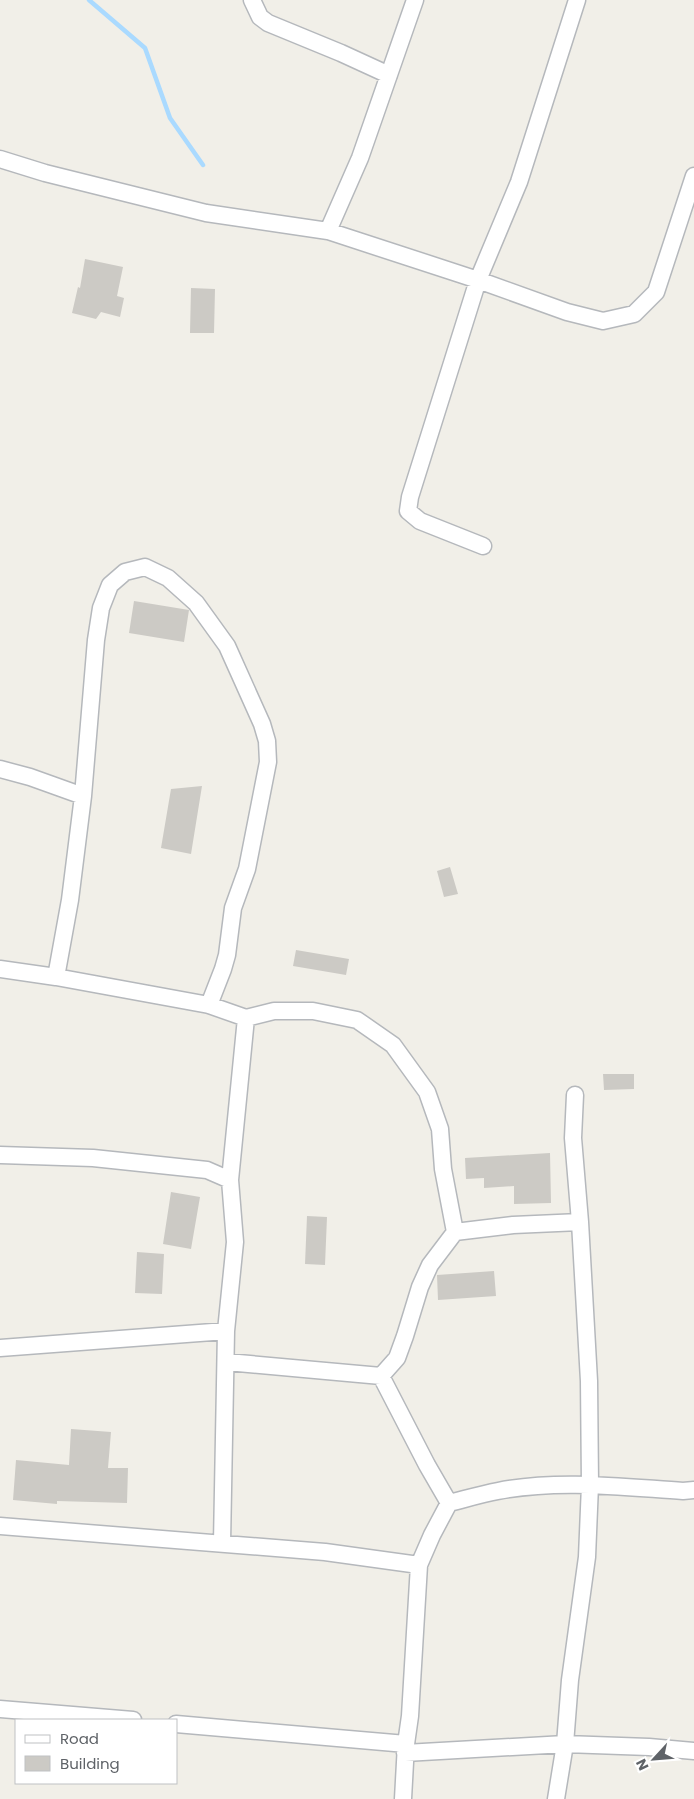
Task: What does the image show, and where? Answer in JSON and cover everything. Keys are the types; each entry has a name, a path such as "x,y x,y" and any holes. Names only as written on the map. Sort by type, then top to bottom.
{"street":[{"path":"252,0 260,17 268,23 389,75"},
{"path":"328,231 360,158 414,0"},
{"path":"483,546 420,521 408,511 410,497 478,280 519,182 576,0"},
{"path":"0,159 72,180 206,214 328,231 478,280 567,312 603,321 634,314 656,292 694,176"},
{"path":"56,977 70,900 83,796 96,640 101,608 110,585 125,572 145,567 168,578 196,603 227,646 262,724 267,741 268,762 246,869 233,908 225,962 209,1005"},
{"path":"0,769 30,777 83,796"},
{"path":"0,969 56,977 209,1005 246,1018 274,1011 313,1011 357,1020 393,1045 427,1092 440,1129 443,1169 455,1232"},
{"path":"222,1543 226,1332 235,1242 230,1180 246,1018"},
{"path":"556,1799 565,1744 570,1680 587,1558 590,1485 589,1381 573,1138 575,1095"},
{"path":"0,1155 93,1158 207,1170 230,1180"},
{"path":"381,1376 397,1358 420,1287 430,1265 455,1232 513,1225 580,1222"},
{"path":"0,1348 226,1332"},
{"path":"226,1362 381,1376"},
{"path":"381,1376 449,1503"},
{"path":"403,1799 419,1565 449,1503 498,1490 538,1486 590,1485 683,1491 694,1490"},
{"path":"0,1526 325,1552 419,1565"},
{"path":"0,1709 121,1719"},
{"path":"178,1724 405,1749 565,1744 649,1747 694,1751"}],"building":[{"path":"85,259 123,267 117,296 124,298 120,317 101,312 96,319 72,313 78,287 80,288"},
{"path":"191,288 215,289 214,333 190,333"},
{"path":"134,601 189,610 184,642 129,633"},
{"path":"202,786 191,854 161,848 171,789"},
{"path":"450,867 458,894 444,897 437,871"},
{"path":"296,950 349,959 346,975 293,966"},
{"path":"603,1074 634,1074 634,1089 604,1090"},
{"path":"550,1153 551,1203 514,1204 514,1186 484,1188 484,1178 466,1179 465,1158"},
{"path":"171,1192 200,1197 191,1249 163,1244"},
{"path":"307,1216 327,1217 325,1265 305,1264"},
{"path":"137,1252 164,1254 162,1294 135,1293"},
{"path":"494,1271 496,1296 438,1300 437,1275"},
{"path":"71,1429 111,1432 108,1468 128,1468 127,1503 57,1501 57,1504 13,1500 16,1460 69,1465"}],"waterway":[{"path":"89,0 145,48 170,118 203,165"}]}
